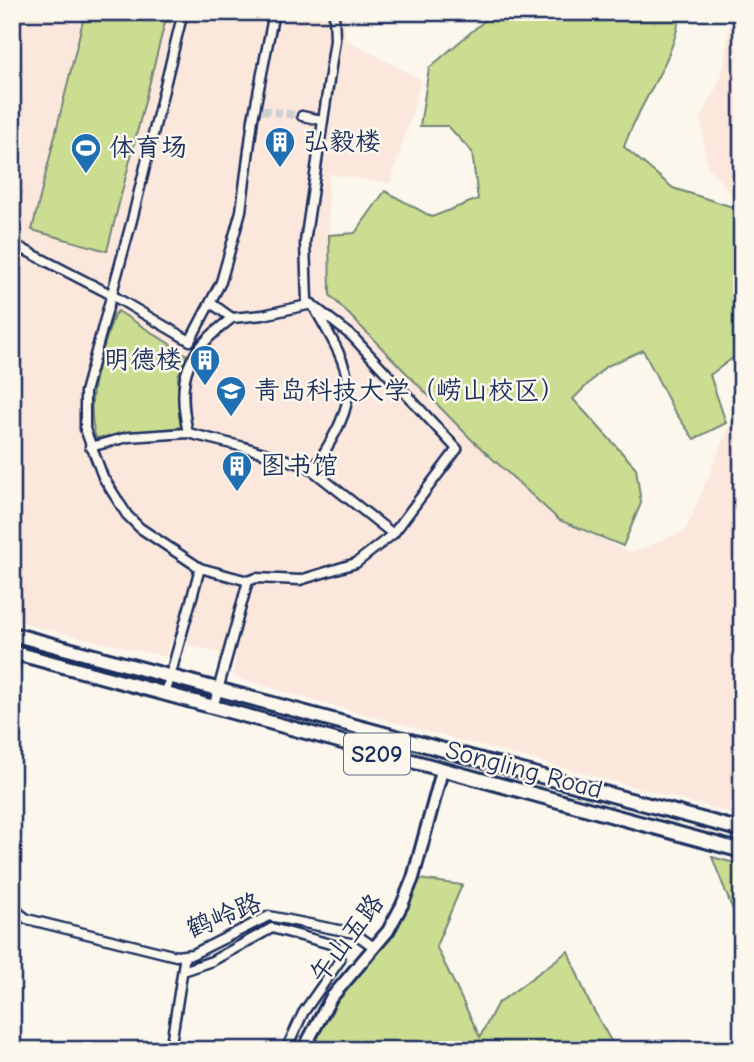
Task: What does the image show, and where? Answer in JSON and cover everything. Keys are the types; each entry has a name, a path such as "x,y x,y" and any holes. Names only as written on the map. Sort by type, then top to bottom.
{"main road":[{"name":"Songling Road","path":"12,634 742,830"},
{"name":"Songling Road","path":"15,653 742,851"}],"street":[{"path":"183,12 132,219 85,392 85,429 103,477 127,514 141,528 200,568 248,581 256,578 300,580 356,563 393,534 457,449 352,336 307,301 305,242 335,40 334,12"},
{"path":"15,246 110,294 190,341 221,282 241,211 274,14 257,12"},
{"path":"302,116 321,120"},
{"path":"211,303 232,318"},
{"path":"188,433 181,400 188,366 204,340 232,318 312,304"},
{"path":"312,304 342,356 348,376 349,403 334,438 313,470"},
{"path":"90,447 128,437 188,433 244,447 313,470 393,534"},
{"path":"165,695 200,568"},
{"path":"213,708 248,581"},
{"path":"12,674 15,653"},
{"name":"午山五路","path":"303,1050 331,998 374,947 402,905 413,878 442,771"},
{"path":"12,901 19,914 12,940"},
{"name":"鹤岭路","path":"19,914 27,919 103,940 185,955 194,954 269,916 354,933 374,947"},
{"path":"183,971 212,961 272,928 334,945 340,960 303,1013 286,1050"},
{"path":"170,1050 174,1010 185,955"}],"shaded area":[{"name":"青岛科技大学（崂山校区）","path":"12,12 346,12 345,39 422,80 390,183 328,174 330,295 559,520 631,553 686,530 742,397 742,816 322,703 233,676 236,657 171,640 165,657 33,626 12,618 12,320 16,308 16,243 12,242"},
{"path":"732,12 742,12 742,207 707,166 701,119 722,75"}],"green space":[{"name":"体育场","path":"85,12 174,12 171,22 165,22 107,251 32,230"},
{"path":"489,12 680,12 672,47 624,147 673,188 742,210 742,351 710,375 726,423 694,439 673,409 643,350 605,367 573,399 636,468 641,503 623,546 559,520 471,439 330,295 329,235 355,233 385,191 432,217 478,199 472,152 448,126 420,126 429,68 490,16"},
{"path":"118,311 187,355 178,376 181,427 96,438 93,391 104,345 114,315"},
{"path":"712,857 742,865 742,933"},
{"path":"419,879 462,885 436,946 480,1037 497,1004 568,951 588,1000 616,1050 309,1050 337,994 385,941"}],"tunnel":[{"path":"262,110 302,116"}],"place":[{"name":"弘毅楼","path":"280,169"},
{"name":"体育场","path":"86,175"},
{"name":"明德楼","path":"205,387"},
{"name":"青岛科技大学（崂山校区）","path":"231,418"},
{"name":"图书馆","path":"237,493"}]}
